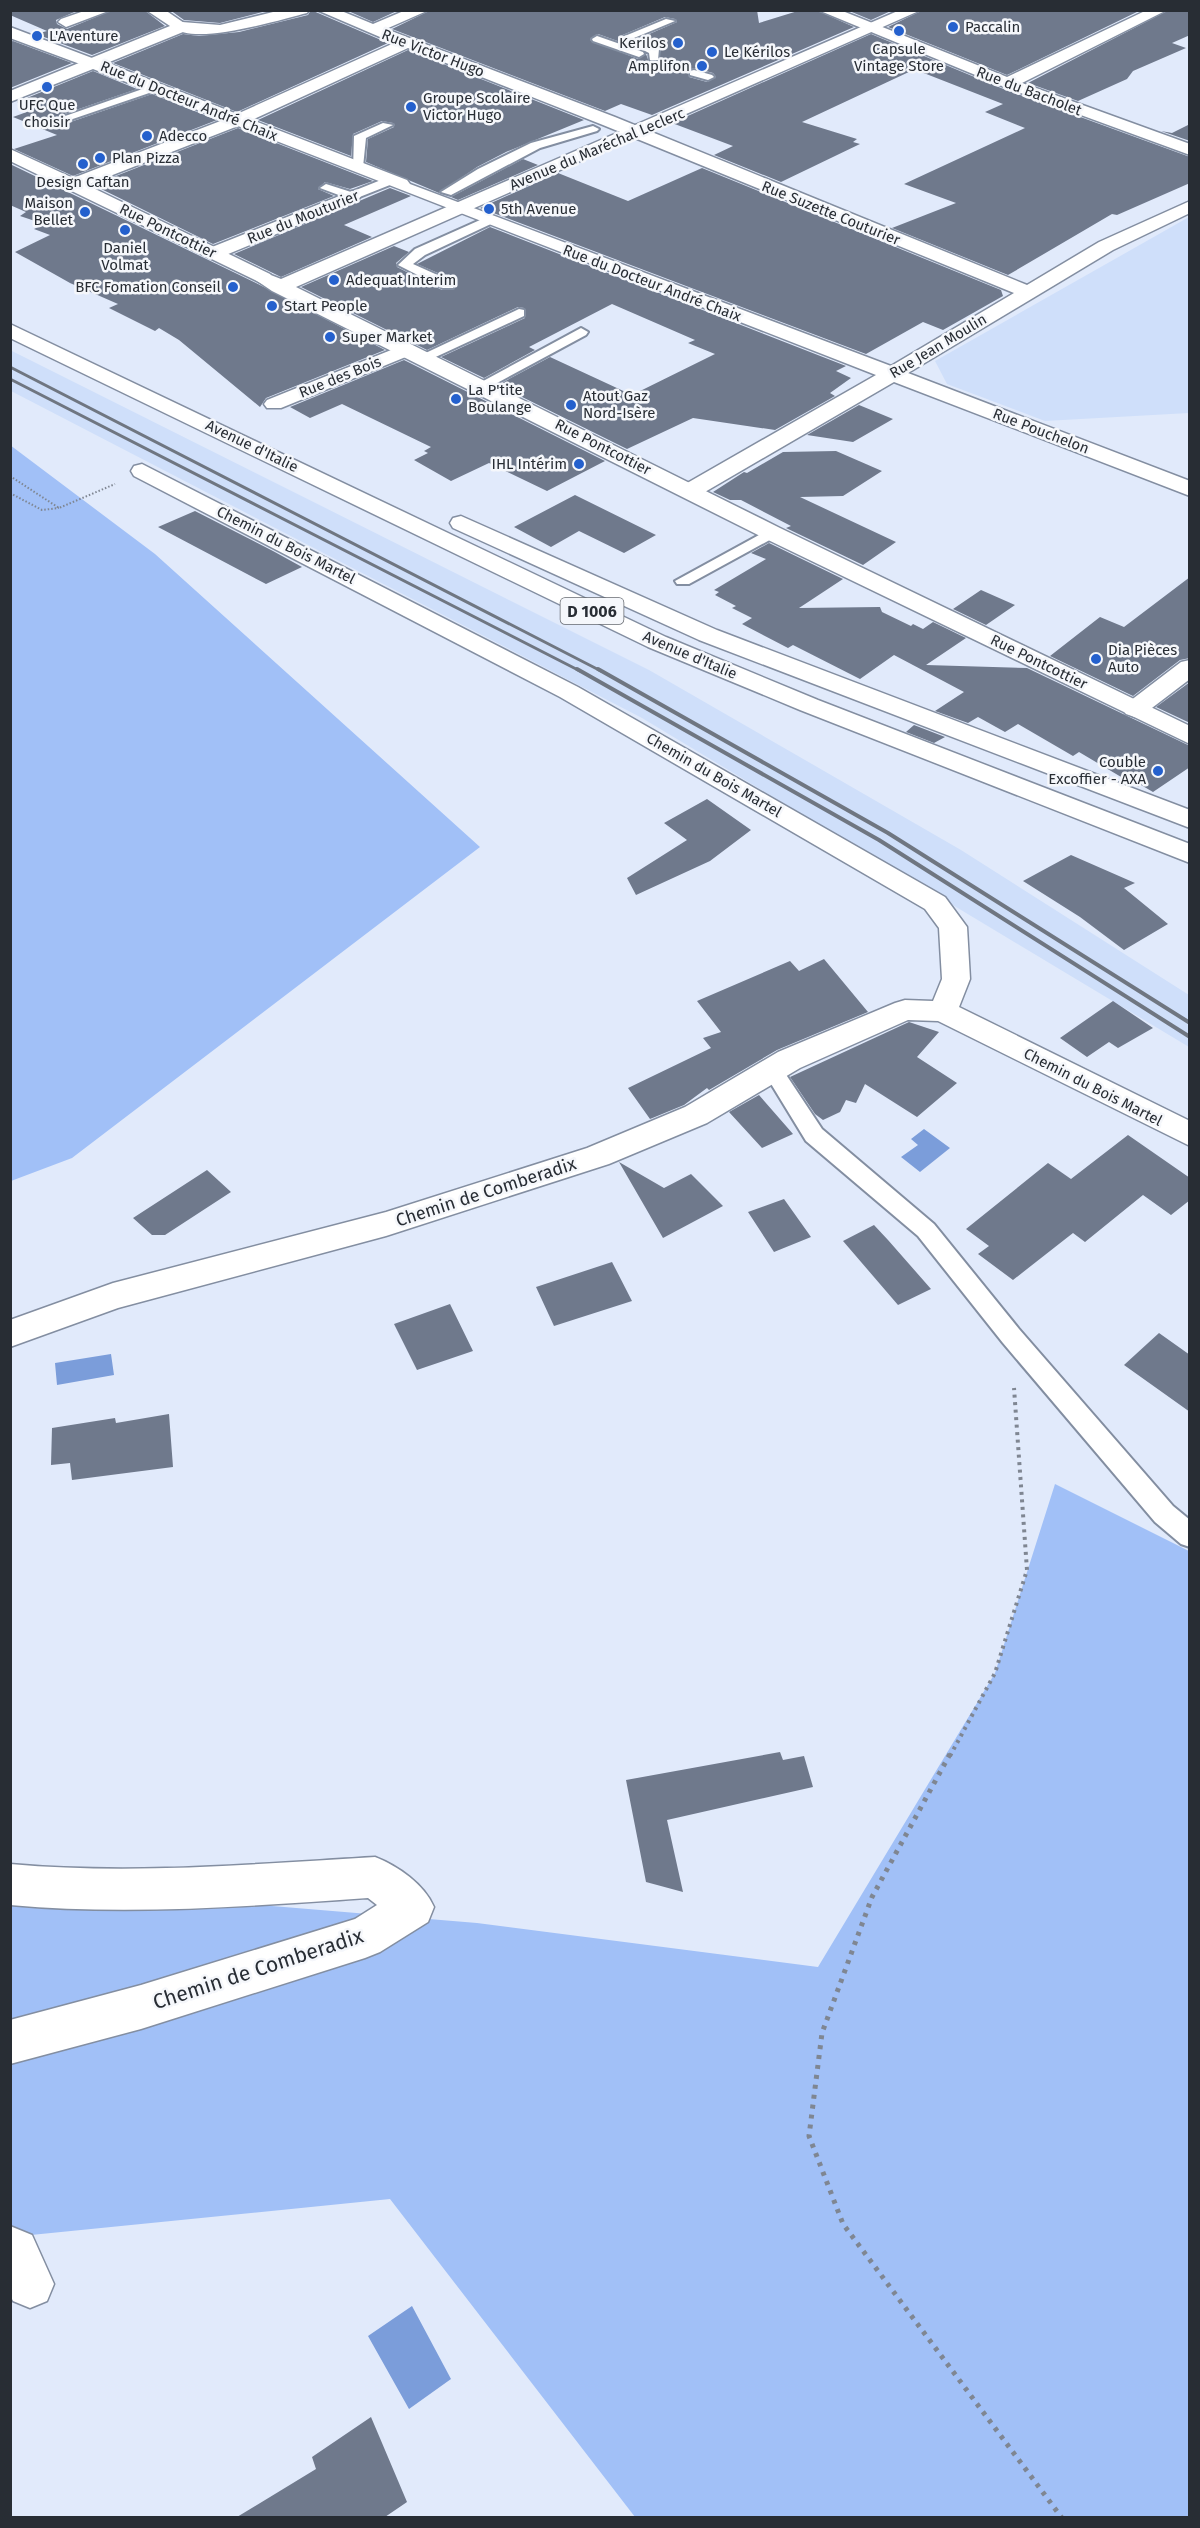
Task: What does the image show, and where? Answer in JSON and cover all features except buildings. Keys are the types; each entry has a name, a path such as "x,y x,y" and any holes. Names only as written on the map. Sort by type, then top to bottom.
{"street":[{"path":"21,37 104,10"},
{"path":"153,10 182,27 220,30 302,10"},
{"name":"Rue Victor Hugo","path":"324,10 636,132"},
{"path":"377,32 379,26 422,10"},
{"path":"825,19 846,18 865,10"},
{"name":"Avenue du Maréchal Leclerc","path":"271,282 458,208 914,10"},
{"path":"1008,83 1160,10"},
{"name":"Rue du Bacholet","path":"846,18 870,30 1008,83 1190,150"},
{"path":"10,97 182,27"},
{"name":"Rue du Docteur André Chaix","path":"21,37 402,184 441,195 458,208 892,374"},
{"path":"73,184 236,121 408,44"},
{"path":"697,79 729,68"},
{"name":"Avenue du Maréchal Leclerc","path":"410,210 627,112"},
{"name":"Rue Suzette Couturier","path":"636,132 1028,292"},
{"name":"Rue Pontcottier","path":"14,156 214,253 772,533 1190,736"},
{"name":"Rue du Mouturier","path":"214,253 352,196"},
{"name":"Rue Jean Moulin","path":"690,490 892,374 1106,246 1190,206"},
{"path":"271,282 357,234"},
{"name":"Avenue d'Italie","path":"10,307 446,516 708,635 1190,820"},
{"name":"Avenue d'Italie","path":"10,330 657,642 809,705 1190,854"},
{"name":"Rue des Bois","path":"274,404 414,354"},
{"name":"Rue Pouchelon","path":"892,374 1190,489"},
{"name":"Chemin du Bois Martel","path":"142,471 569,692 935,903 953,927 956,979 943,1011 1190,1135"},
{"path":"1135,709 1190,667"},
{"name":"Chemin de Comberadix","path":"10,1334 113,1296 386,1224 598,1156 696,1115 772,1069 905,1010 943,1011"},
{"name":"Chemin de Comberadix","path":"10,1884 42,1887 208,1888 375,1876 413,1907 365,1937 141,2007 10,2042"}],"lane":[{"path":"597,39 659,60 655,51 625,38 670,21"},
{"path":"54,122 154,88"},
{"path":"357,167 360,136 387,125"},
{"name":"Rue du Mouturier","path":"352,196 402,184"},
{"path":"326,188 352,196"},
{"path":"448,285 404,265 420,252 489,220"},
{"path":"414,354 519,313"},
{"path":"481,386 580,332"},
{"path":"682,581 772,533"},
{"path":"772,1069 814,1135 926,1230 1011,1336 1164,1514 1190,1536"}],"path":[{"path":"10,493 42,510 59,508 142,471"},
{"path":"10,476 59,508"},
{"path":"1011,1336 1027,1570 995,1673 872,1897 822,2033 809,2136 843,2224 1062,2517"}],"shaded area":[{"path":"1189,217 1189,413 1045,421 947,384 935,361"},
{"path":"10,350 649,670 961,850 1189,995 1189,1047 642,718 11,391"},
{"path":"10,445 155,554 480,847 72,1158 11,1181"},
{"path":"924,1129 950,1148 920,1172 901,1157 918,1145 911,1139"},
{"path":"111,1354 114,1375 57,1385 55,1363"},
{"path":"1055,1484 1189,1551 1189,2517 635,2517 390,2199 11,2237 10,1884 477,1923 818,1967 995,1673"},
{"path":"412,2306 451,2379 409,2409 368,2336"}],"railway":[{"path":"10,367 601,671"},
{"path":"10,379 580,671"},
{"path":"577,669 879,840 1190,1037"},
{"path":"598,669 888,833 1190,1023"}],"place":[{"name":"Paccalin","path":"953,27"},
{"name":"Capsule Vintage Store","path":"899,31"},
{"name":"L'Aventure","path":"37,36"},
{"name":"Kerilos","path":"678,43"},
{"name":"Le Kérilos","path":"712,52"},
{"name":"Amplifon","path":"702,66"},
{"name":"UFC Que choisir","path":"47,87"},
{"name":"Groupe Scolaire Victor Hugo","path":"411,107"},
{"name":"Adecco","path":"147,136"},
{"name":"Plan Pizza","path":"100,158"},
{"name":"Design Caftan","path":"83,164"},
{"name":"5th Avenue","path":"489,209"},
{"name":"Maison Bellet","path":"85,212"},
{"name":"Daniel Volmat","path":"125,230"},
{"name":"Adequat Interim","path":"334,280"},
{"name":"BFC Fomation Conseil","path":"233,287"},
{"name":"Start People","path":"272,306"},
{"name":"Super Market","path":"330,337"},
{"name":"La P'tite Boulange","path":"456,399"},
{"name":"Atout Gaz Nord-Isère","path":"571,405"},
{"name":"IHL Intérim","path":"579,464"},
{"name":"Dia Pièces Auto","path":"1096,659"},
{"name":"Couble Excoffier - AXA","path":"1158,771"}]}
